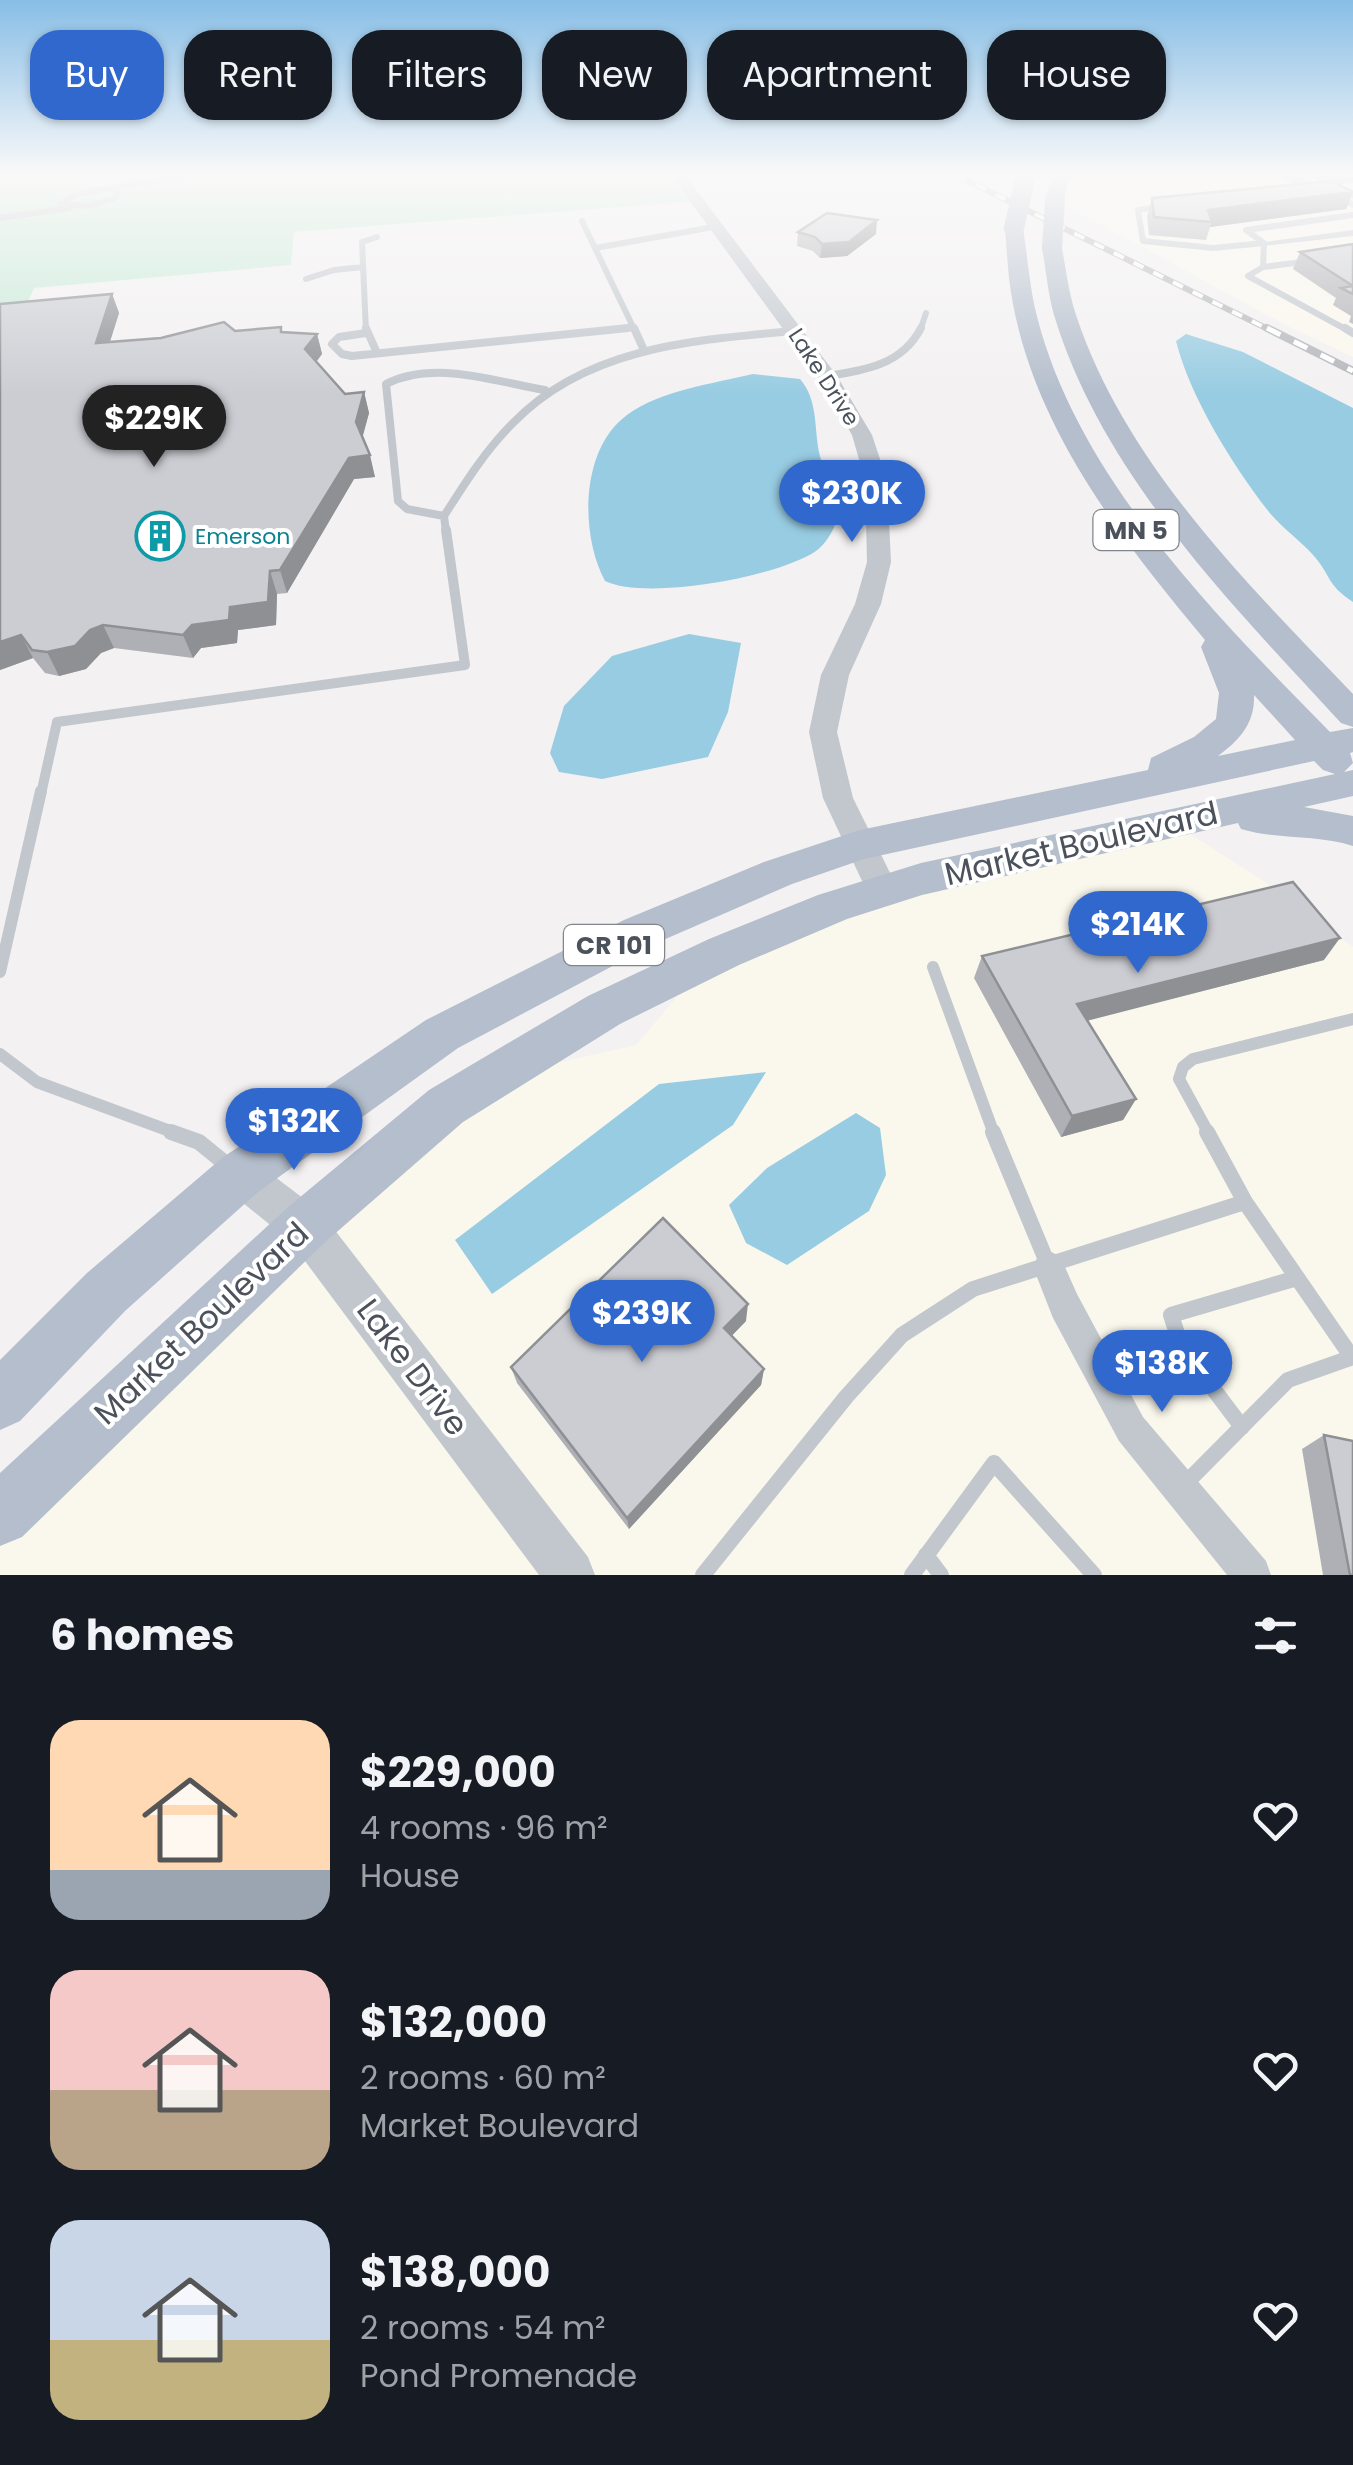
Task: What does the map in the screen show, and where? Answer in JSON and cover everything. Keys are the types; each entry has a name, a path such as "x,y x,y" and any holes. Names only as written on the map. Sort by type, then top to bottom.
{"main road":[{"name":"MN 5","path":"1015,248 1024,320 1054,396 1113,498 1194,606 1338,744 1353,781"},
{"name":"MN 5","path":"1052,248 1070,336 1108,412 1171,506 1353,716"},
{"path":"1244,594 1302,643 1353,673"},
{"path":"1107,792 1194,754 1229,730 1236,719 1239,699 1234,683 1194,606"},
{"name":"Market Boulevard","path":"0,1400 106,1292 240,1175 442,1034 640,932 778,873 860,845 1338,744"},
{"name":"Market Boulevard","path":"0,1515 305,1226 446,1106 604,1010 724,952 833,907 921,879 1353,781"},
{"path":"1173,823 1298,820 1353,831"}],"street":[{"name":"Lake Drive","path":"734,248 826,376 862,436 876,480 879,562 868,604 835,676 823,732 838,798 884,891"},
{"name":"Lake Drive","path":"240,1175 305,1226 570,1575"},
{"path":"1049,1267 1065,1306 1131,1429 1252,1575"}],"lane":[{"path":"362,248 366,334 376,353"},
{"path":"596,248 643,348"},
{"path":"1263,266 1264,248"},
{"path":"1317,260 1263,266 1248,276 1353,333"},
{"path":"306,279 334,270 363,268"},
{"path":"826,376 896,360 917,339 926,313"},
{"path":"366,334 340,336 332,344 346,356 633,328"},
{"path":"0,972 57,722 466,664 444,516 493,447 545,390 586,368 643,348 794,330"},
{"path":"444,516 406,508 398,501 386,384 400,376 432,373 545,390"},
{"path":"933,967 1013,1185 1049,1267"},
{"path":"1180,1488 1288,1380 1352,1357 1245,1202 1179,1079 1183,1067 1192,1059 1353,1019"},
{"path":"0,1054 37,1082 200,1142 240,1175"},
{"path":"704,1575 846,1396 902,1334 974,1289 1245,1202"},
{"path":"1242,1426 1181,1346 1171,1316 1297,1278"},
{"path":"912,1575 994,1463 1094,1575"},
{"path":"926,1555 941,1575"}],"shaded area":[{"path":"1145,248 1353,248 1353,357 1283,324"},
{"path":"1173,823 1265,882 1353,947 1353,1575 0,1575 0,1515 493,1077 636,1045 708,960 883,891"}],"green space":[{"path":"0,248 292,248 291,265 34,288 28,302 0,305"}],"water":[{"path":"1186,334 1243,352 1353,408 1353,602 1334,585 1309,550 1269,512 1227,452 1183,363 1176,341"},
{"path":"753,374 800,379 810,396 819,452 838,511 826,541 798,561 712,583 650,588 624,587 605,581 591,540 589,493 600,449 612,430 627,415 655,399"},
{"path":"689,634 741,643 728,712 708,757 602,779 559,772 550,753 564,706 612,656"},
{"path":"766,1072 733,1125 492,1294 455,1240 659,1084"},
{"path":"856,1113 880,1128 886,1175 869,1211 787,1265 746,1243 729,1205 767,1168"}],"building":[{"path":"1353,248 1353,286 1300,252"},
{"name":"Emerson","path":"112,294 96,343 161,338 224,322 235,331 281,327 281,332 317,334 305,349 345,394 364,392 356,422 370,455 349,458 280,570 270,571 268,602 230,607 229,620 192,625 183,635 103,625 90,630 75,646 47,652 32,650 21,635 0,642 0,304"},
{"path":"1293,882 1340,938 1077,1004 1136,1099 1072,1116 982,956"},
{"path":"663,1218 748,1304 724,1328 764,1369 627,1518 511,1367"},
{"path":"1324,1435 1353,1441 1353,1575 1350,1575"}],"railway":[{"path":"1105,248 1272,331"},
{"path":"1267,328 1353,371"}],"place":[{"name":"Emerson","path":"160,536"}]}
